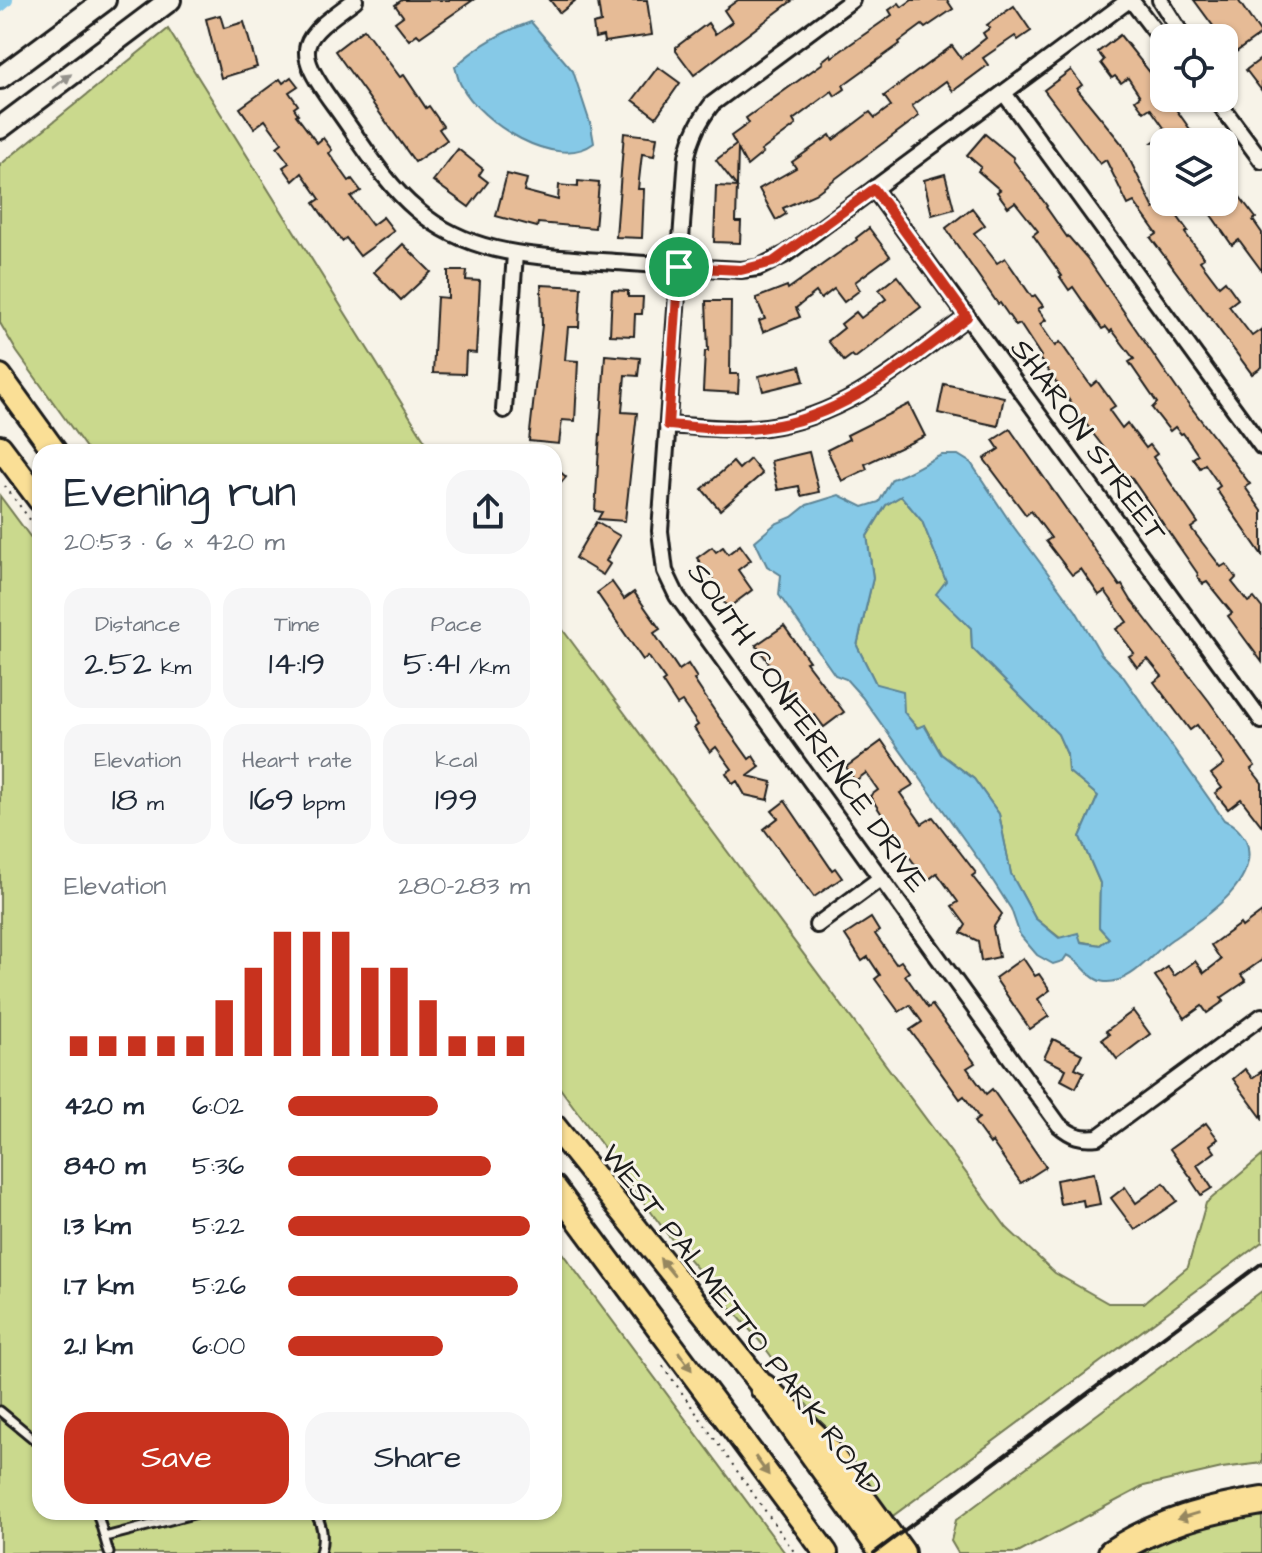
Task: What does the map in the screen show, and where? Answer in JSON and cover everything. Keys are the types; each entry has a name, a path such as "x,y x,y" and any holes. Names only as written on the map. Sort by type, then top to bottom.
{"highway":[{"path":"764,1388 820,1442 901,1553"},
{"path":"1113,1551 1169,1522 1217,1508 1262,1501"}],"main road":[{"path":"0,78 105,0"},
{"path":"0,128 170,0"},
{"path":"0,376 49,444"},
{"path":"0,447 32,489"},
{"name":"WEST PALMETTO PARK ROAD","path":"562,1136 764,1388 882,1553"},
{"path":"562,1198 826,1553"}],"street":[{"path":"355,0 316,28 306,47 310,72 406,200 429,220 484,248 515,254 741,270 773,262 1130,0 1150,25"},
{"name":"SOUTH CONFERENCE DRIVE","path":"852,0 722,96 702,117 691,139 687,156 660,544 670,584 1059,1125 1070,1134 1084,1139 1099,1136 1262,1016"},
{"path":"1160,0 1175,24"},
{"path":"1004,93 1262,447"},
{"path":"1226,112 1262,161"},
{"name":"SHARON STREET","path":"874,189 1262,721"},
{"path":"504,410 515,254"},
{"path":"668,425 724,429 766,427 820,414 858,396 967,317"},
{"path":"817,925 881,878"}],"lane":[{"path":"0,1411 32,1437"},
{"path":"100,1520 109,1553"},
{"path":"105,1537 170,1520"},
{"path":"319,1520 323,1537 320,1553"}],"path":[{"path":"0,478 32,522"},
{"path":"661,1362 795,1553"}],"green space":[{"path":"168,29 427,444 83,444 17,352 0,323 0,165"},
{"path":"0,496 32,539 32,1520 562,1520 562,1253 785,1553 0,1553"},
{"path":"901,496 922,521 946,581 937,594 971,628 972,648 1058,734 1067,754 1068,771 1098,796 1080,837 1100,883 1099,927 1109,938 1100,945 1060,938 1035,918 1011,874 999,814 974,779 941,754 925,725 918,728 876,684 857,646 873,578 867,536 886,505"},
{"path":"562,629 1007,1228 1055,1273 1108,1303 1144,1303 1188,1267 1206,1203 1262,1156 1262,1242 890,1518 763,1345 668,1235 562,1091"},
{"path":"1262,1291 1262,1463 1222,1468 1144,1486 1018,1553 958,1553 951,1541 956,1520"},
{"path":"1262,1510 1262,1553 1127,1553 1159,1535"}],"water":[{"path":"531,22 573,71 594,143 578,150 560,151 520,139 484,114 459,81 455,67 463,60 491,40"},
{"path":"942,455 958,455 971,463 1076,611 1101,654 1122,675 1224,820 1246,840 1249,856 1245,871 1225,899 1124,978 1099,981 1067,955 1063,961 1053,964 1037,955 1020,935 1011,909 986,870 862,697 846,679 835,675 779,595 781,575 767,566 755,541 775,524 792,517 807,505 839,495 863,507 879,502 892,479","holes":["901,496 922,521 946,581 936,594 971,628 972,648 1058,734 1067,754 1068,771 1098,796 1080,837 1100,883 1099,927 1109,938 1100,945 1081,942 1078,933 1059,938 1035,918 1011,874 999,814 974,779 941,754 924,725 917,728 904,712 903,691 876,684 857,646 873,578 867,536 886,505"]}],"building":[{"path":"402,0 473,0 420,37 417,34 409,40 395,22 403,16 395,5"},
{"path":"550,0 576,0 560,13"},
{"path":"647,0 652,35 604,42 603,36 595,38 593,24 601,22 598,2"},
{"path":"738,0 793,0 694,75 676,47 708,23 715,34 732,22 724,10"},
{"path":"912,0 947,0 953,9 925,28 922,25 843,85 845,89 835,96 832,91 793,120 796,125 761,151 763,153 747,166 738,149 737,187 716,160 736,145 731,136 749,123 746,118 831,54 832,57 892,15 889,10 899,3 902,7"},
{"path":"1194,0 1238,0 1261,34 1238,51 1238,24 1212,24"},
{"path":"1014,6 1031,31 1018,40 1015,36 983,58 988,65 953,91 946,81 912,106 919,116 815,194 783,208 786,214 776,220 759,189 796,168 792,162 830,135 833,140 870,112 875,118 891,106 884,96 952,46 961,58 986,38 983,33 990,28 987,25"},
{"path":"220,15 224,28 244,22 257,67 221,78 206,19"},
{"path":"364,29 443,126 439,129 447,140 415,162 335,51"},
{"path":"1120,35 1150,72 1150,108 1144,112 1135,100 1140,96 1128,78 1121,83 1115,76 1112,78 1101,63 1104,60 1098,52"},
{"path":"1262,58 1262,91 1246,70"},
{"path":"658,67 680,83 656,117 633,100"},
{"path":"1071,70 1082,85 1077,89 1122,144 1150,201 1150,216 1177,216 1188,231 1185,233 1204,258 1200,261 1219,286 1225,281 1238,299 1229,306 1252,336 1262,329 1262,367 1252,374 1151,238 1157,234 1134,202 1128,205 1106,160 1100,164 1044,90"},
{"path":"291,77 298,86 289,92 298,105 294,108 296,115 317,143 323,138 332,150 329,153 349,181 352,179 361,191 351,197 372,225 383,217 394,231 360,256 346,238 342,241 323,216 314,203 320,199 302,173 293,181 283,167 289,163 277,147 282,143 265,120 254,128 240,108 280,79 283,83"},
{"path":"1153,112 1178,112 1189,128 1164,128"},
{"path":"624,133 657,137 654,156 642,154 638,189 644,189 642,238 616,237"},
{"path":"985,134 1014,158 1177,389 1250,484 1245,487 1262,511 1262,555 1216,489 1220,486 1205,464 1200,468 1193,458 1198,455 1183,433 1175,427 1170,431 1152,408 1157,403 1129,362 1134,359 1112,330 1102,329 1073,287 1069,290 1033,235 1038,231 1015,202 1008,207 997,192 1000,190 978,171 981,167 967,155"},
{"path":"458,149 483,169 479,175 488,182 469,207 433,181"},
{"path":"507,174 527,179 524,191 558,200 559,185 578,187 578,181 599,183 595,228 538,223 537,227 496,216"},
{"path":"945,174 954,209 932,215 924,180"},
{"path":"716,186 737,187 736,222 741,222 740,243 714,242"},
{"path":"1238,194 1256,218 1253,220 1262,233 1262,271 1239,240 1232,245 1212,216 1238,216"},
{"path":"972,208 985,225 974,233 997,263 1005,258 1032,297 1035,295 1043,306 1038,309 1046,320 1040,324 1055,346 1060,342 1091,386 1097,381 1115,406 1109,410 1122,428 1127,423 1146,448 1150,445 1157,454 1153,457 1198,523 1191,528 1221,567 1226,564 1236,578 1232,582 1248,602 1254,598 1262,608 1262,662 1228,616 1232,613 1207,582 1203,584 1197,576 1130,476 1127,477 1094,435 1039,358 1041,356 1020,324 1016,326 998,304 950,235 946,228"},
{"path":"869,228 890,256 855,282 860,290 844,302 834,289 821,299 816,292 796,308 800,317 763,332 759,321 765,319 756,298 787,286 788,289"},
{"path":"403,244 431,272 401,300 374,272"},
{"path":"448,271 467,271 466,280 480,281 476,353 466,352 465,374 433,373 437,297 448,298"},
{"path":"897,276 921,307 855,358 852,355 844,361 828,341 844,328 841,324 856,312 861,318 886,299 879,290"},
{"path":"541,285 581,287 579,327 568,327 565,360 578,361 575,421 562,420 559,444 529,441 542,325"},
{"path":"612,290 628,291 628,297 643,297 642,314 635,314 634,336 610,335"},
{"path":"706,301 731,301 730,374 739,374 738,393 703,391 705,351 708,351"},
{"path":"605,355 640,358 638,376 625,375 622,412 637,413 625,521 598,519 602,512 595,511"},
{"path":"800,366 804,381 763,391 759,376"},
{"path":"944,384 1004,397 998,426 938,413"},
{"path":"909,404 925,436 865,464 867,469 842,481 827,450 849,439 847,435"},
{"path":"1010,429 1120,586 1255,766 1251,769 1262,783 1262,826 1241,799 1228,809 1215,793 1222,788 1211,774 1224,764 1197,725 1190,730 1154,682 1162,676 1148,659 1137,667 1129,656 1134,653 1116,629 1127,622 1105,591 1099,595 1081,569 1072,575 1046,541 1051,538 1031,511 1026,515 984,459 999,449 993,440"},
{"path":"809,452 819,492 801,496 799,486 778,490 771,461"},
{"path":"750,459 762,474 720,510 702,489 733,462 739,469"},
{"path":"596,522 620,536 606,561 610,564 603,575 575,558"},
{"path":"740,545 751,560 738,570 752,590 728,608 719,595 722,592 697,558 712,547 716,552 723,547 728,554"},
{"path":"612,582 624,599 634,592 660,629 654,633 679,670 688,664 697,678 694,680 716,713 749,759 753,756 760,767 748,776 772,782 768,800 745,795 737,781 733,784 726,773 732,769 716,747 710,752 694,728 698,725 682,702 677,705 662,682 665,680 648,656 643,660 597,593"},
{"path":"784,626 809,661 806,662 844,712 824,727 815,715 809,719 756,645"},
{"path":"882,741 913,785 900,793 922,824 933,817 976,873 972,876 1002,914 993,928 999,957 981,961 978,941 961,933 966,925 952,906 958,902 937,873 927,881 908,855 870,796 878,790 866,773 855,781 846,767"},
{"path":"785,801 832,870 835,868 842,878 814,897 764,829 778,818 772,811"},
{"path":"1262,912 1262,960 1241,975 1246,981 1221,998 1224,1001 1207,1013 1202,1006 1185,1018 1155,976 1168,967 1174,976 1195,961 1204,973 1221,960 1211,945"},
{"path":"871,918 879,931 875,934 896,964 901,961 909,972 905,975 928,1008 932,1005 975,1063 967,1068 986,1094 992,1089 1046,1167 1021,1183 974,1122 979,1118 964,1096 960,1099 910,1030 922,1022 910,1005 899,1012 875,979 880,975 868,957 862,961 845,935"},
{"path":"1023,958 1035,976 1039,974 1050,990 1038,999 1049,1016 1030,1029 995,978"},
{"path":"1133,1011 1150,1034 1117,1059 1102,1039 1109,1034 1106,1031"},
{"path":"1053,1039 1082,1054 1075,1068 1084,1072 1076,1088 1061,1080 1066,1069 1044,1058"},
{"path":"1245,1069 1252,1078 1262,1071 1262,1118 1233,1079"},
{"path":"1206,1123 1218,1139 1210,1145 1215,1152 1197,1165 1212,1188 1201,1195 1170,1149"},
{"path":"1094,1173 1100,1204 1084,1207 1083,1200 1060,1204 1056,1180"},
{"path":"1164,1183 1177,1201 1135,1230 1111,1198 1125,1187 1136,1203"}],"waterway":[{"path":"0,5 6,0"}],"railway":[{"path":"874,1553 1262,1263"}],"route":[{"path":"874,189 967,317 858,396 820,414 766,427 724,429 668,425 679,267 741,270 773,262 874,189"}]}
